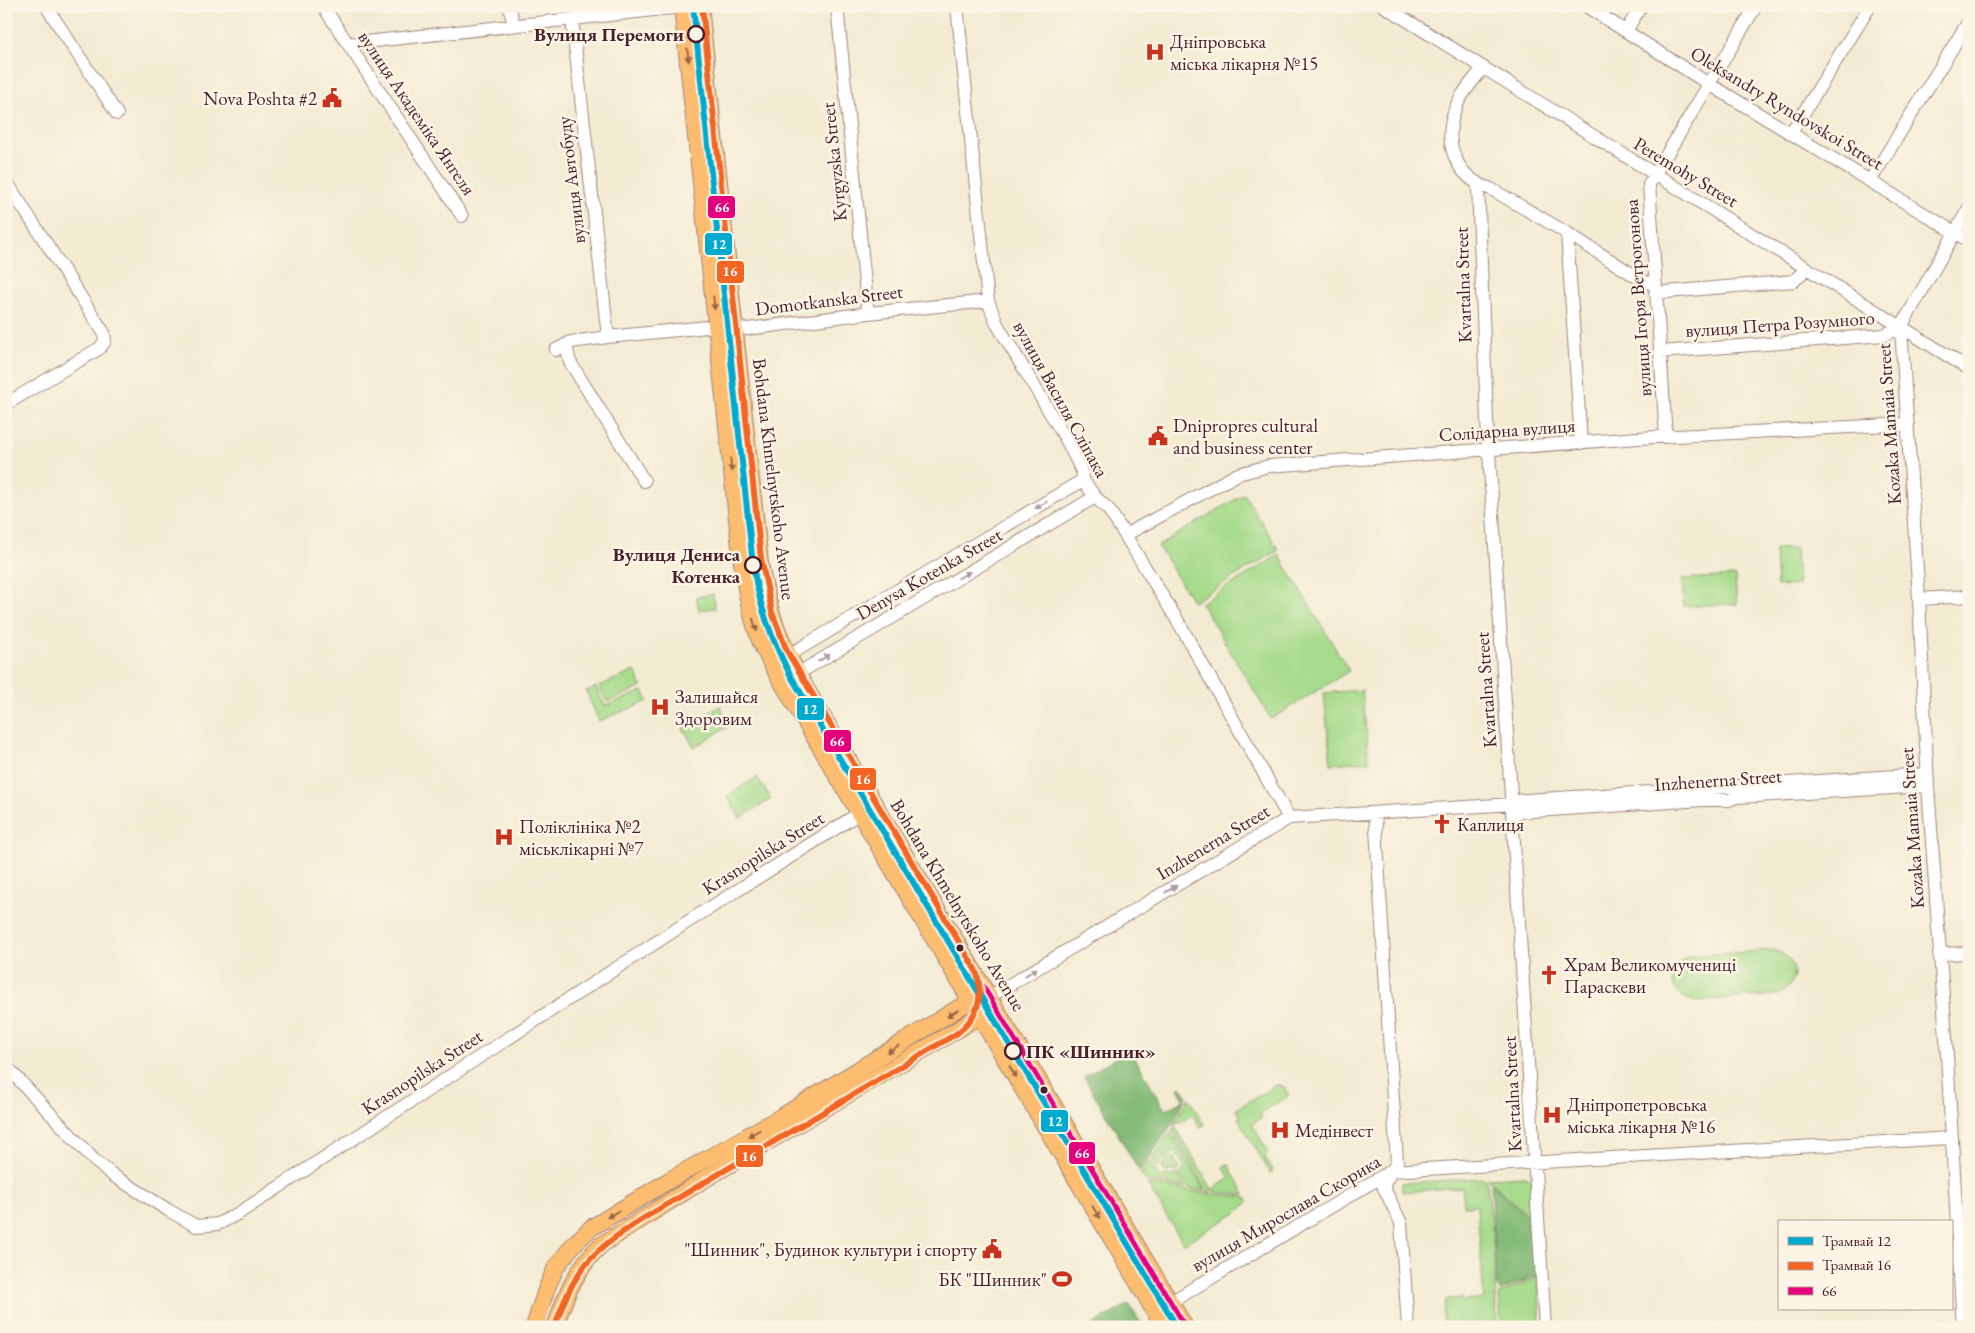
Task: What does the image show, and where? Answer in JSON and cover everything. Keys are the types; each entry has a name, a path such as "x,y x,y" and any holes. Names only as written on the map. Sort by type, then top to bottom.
{"main road":[{"name":"Bohdana Khmelnytskoho Avenue","path":"700,6 763,582 772,619 798,674 1185,1327"},
{"name":"Bohdana Khmelnytskoho Avenue","path":"685,7 716,326 745,587 754,623 782,683 1164,1327"},
{"path":"555,1327 576,1276 588,1258 601,1245 990,997"},
{"path":"534,1327 556,1267 574,1244 591,1228 879,1067"},
{"path":"1050,1135 1065,1125"}],"street":[{"path":"46,6 117,114"},
{"name":"вулиця Академіка Янгеля","path":"323,6 462,216"},
{"path":"509,6 514,25"},
{"name":"Kyrgyzska Street","path":"837,6 868,314"},
{"name":"вулиця Василя Сліпака","path":"956,6 988,301 996,324 1067,441 1082,471 1083,480 1095,497 1109,510 1179,623 1289,818"},
{"name":"Peremohy Street","path":"1384,6 1399,11 1483,68 1969,369"},
{"name":"Oleksandry Ryndovskoi Street","path":"1586,6 1710,84 1969,241"},
{"path":"1626,31 1641,6"},
{"name":"вулиця Ігоря Ветрогонова","path":"1666,437 1649,184 1756,6"},
{"path":"1791,133 1870,6"},
{"path":"348,44 685,7"},
{"name":"вулиця Автобуду","path":"572,19 608,337"},
{"path":"1870,181 1969,21"},
{"path":"1483,68 1456,106 1451,133 1452,151 1463,173 1478,185 1491,189 1567,233 1655,288 1794,281 1807,268"},
{"path":"6,181 104,333 105,341 100,348 6,404"},
{"name":"Kvartalna Street","path":"1478,185 1490,450 1545,1327"},
{"path":"1901,327 1969,208"},
{"path":"1567,233 1581,443"},
{"name":"Domotkanska Street","path":"644,481 561,347 571,342 608,337 716,326 748,329 988,301"},
{"name":"вулиця Петра Розумного","path":"1660,352 1884,335 1901,327"},
{"name":"Kozaka Mamaia Street","path":"1901,327 1920,599 1927,780 1951,1138 1962,1217 1963,1327"},
{"name":"Солідарна вулиця","path":"1125,536 1224,481 1251,470 1288,464 1666,437 1908,424"},
{"name":"Denysa Kotenka Street","path":"772,665 1083,480"},
{"name":"Denysa Kotenka Street","path":"782,683 1095,497"},
{"path":"1920,599 1969,596"},
{"name":"Inzhenerna Street","path":"990,997 1289,818 1513,807 1519,812 1710,801 1927,780"},
{"name":"Krasnopilska Street","path":"6,1066 94,1160 114,1176 196,1226 218,1224 239,1213 677,929 874,804"},
{"path":"1376,813 1397,1162 1383,1186 1401,1223 1408,1327"},
{"path":"1939,954 1969,953"},
{"name":"вулиця Мирослава Скорика","path":"1155,1311 1391,1171 1951,1138"}],"green space":[{"path":"1244,494 1279,550 1193,602 1158,546"},
{"path":"1796,548 1798,585 1777,586 1775,549"},
{"path":"1279,555 1349,671 1271,719 1201,603"},
{"path":"1735,576 1737,604 1684,606 1682,579"},
{"path":"713,594 715,608 699,610 696,597"},
{"path":"635,671 642,687 607,702 599,686"},
{"path":"596,687 605,706 643,691 648,701 599,721 586,691"},
{"path":"1362,690 1369,761 1331,764 1324,693"},
{"path":"720,706 731,725 694,747 683,728"},
{"path":"757,777 771,799 740,818 727,796"},
{"path":"1774,950 1788,959 1794,971 1790,984 1777,995 1693,1001 1684,998 1674,987 1672,980 1676,966 1690,956"},
{"path":"1130,1049 1165,1110 1184,1100 1178,1088 1181,1086 1187,1096 1173,1122 1140,1172 1084,1077"},
{"path":"1277,1085 1283,1086 1288,1093 1287,1097 1260,1113 1262,1118 1252,1124 1268,1152 1265,1155 1273,1171 1270,1173 1238,1118 1241,1116 1236,1109"},
{"path":"1189,1098 1204,1125 1200,1127 1193,1115 1173,1126"},
{"path":"1176,1128 1212,1189 1211,1192 1207,1192 1172,1130"},
{"path":"1170,1132 1205,1191 1188,1188 1179,1174 1185,1168 1176,1153 1167,1154 1157,1168 1152,1159"},
{"path":"1171,1156 1175,1158 1175,1163 1179,1165 1179,1170 1166,1172 1163,1170 1162,1165 1166,1163 1166,1158"},
{"path":"1150,1161 1164,1185 1146,1181 1141,1174"},
{"path":"1228,1164 1245,1195 1214,1192 1214,1188 1230,1178 1223,1167"},
{"path":"1178,1175 1185,1188 1167,1185 1162,1176"},
{"path":"1525,1176 1532,1180 1535,1221 1487,1178"},
{"path":"1484,1178 1487,1181 1493,1235 1497,1327 1444,1327 1443,1314 1446,1299 1462,1298 1463,1301 1484,1299 1477,1206 1464,1206 1462,1187 1402,1192 1402,1183"},
{"path":"1491,1183 1535,1223 1538,1275 1500,1291 1497,1285"},
{"path":"1147,1184 1211,1194 1247,1197 1248,1202 1238,1212 1183,1243"},
{"path":"1538,1277 1541,1327 1501,1327 1499,1294"},
{"path":"1129,1304 1143,1327 1089,1327"},
{"path":"1952,1317 1955,1327 1944,1327 1944,1324 1930,1324 1930,1319"}],"tram line":[{"name":"12","path":"693,6 753,565 767,623 778,651 792,678 1177,1327"},
{"name":"16","path":"555,1327 569,1290 578,1275 598,1251 611,1240 644,1218 956,1034 975,1013 979,996 978,978 975,969 787,651 772,612 761,558 702,6"}],"transit line":[{"name":"66","path":"700,6 760,563 763,580 778,630 808,692 1185,1327"}],"place":[{"name":"Вулиця Перемоги","path":"696,34"},
{"name":"Дніпровська міська лікарня №15","path":"1155,52"},
{"name":"Nova Poshta #2","path":"332,98"},
{"name":"Dnipropres cultural and business center","path":"1158,436"},
{"name":"Вулиця Дениса Котенка","path":"753,565"},
{"name":"Залишайся Здоровим","path":"660,707"},
{"name":"Каплиця","path":"1442,824"},
{"name":"Поліклініка №2 міськлікарні №7","path":"504,837"},
{"name":"Храм Великомучениці Параскеви","path":"1549,975"},
{"name":"ПК «Шинник»","path":"1013,1051"},
{"name":"Дніпропетровська міська лікарня №16","path":"1552,1115"},
{"name":"Медінвест","path":"1280,1130"},
{"name":"\"Шинник\", Будинок культури і спорту","path":"992,1249"},
{"name":"БК \"Шинник\"","path":"1062,1279"}]}
